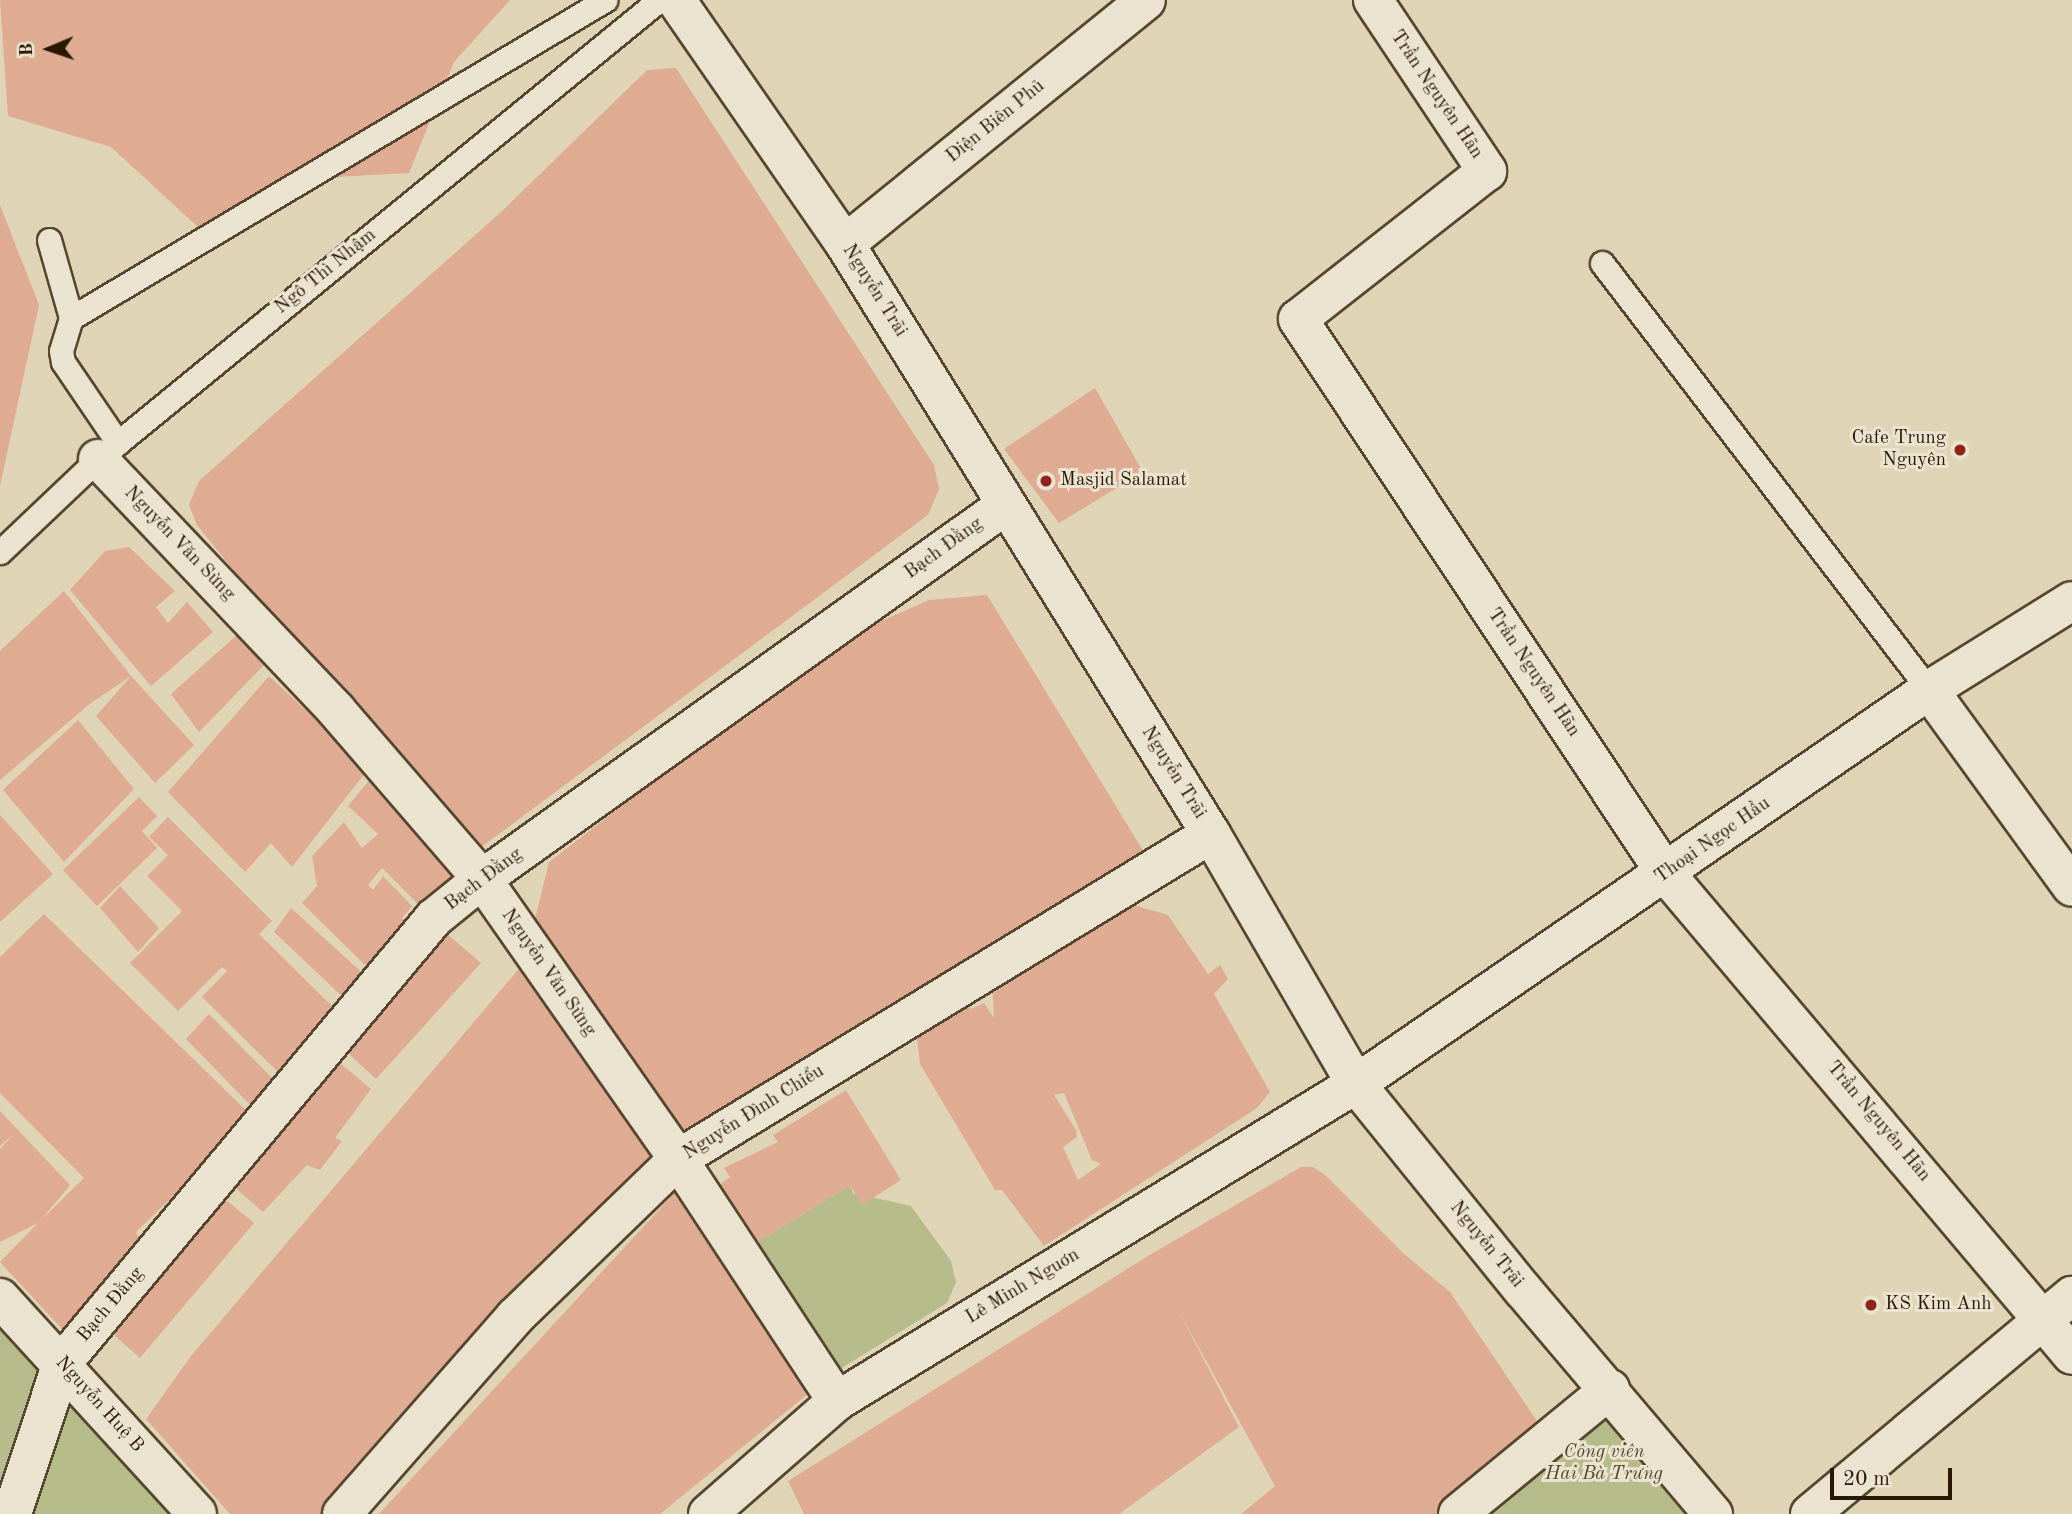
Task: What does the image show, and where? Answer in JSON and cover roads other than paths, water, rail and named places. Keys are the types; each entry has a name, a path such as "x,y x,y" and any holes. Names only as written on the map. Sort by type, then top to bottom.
{"street":[{"name":"Điện Biên Phủ","path":"845,244 1146,0"},
{"name":"Trần Nguyên Hãn","path":"1373,0 1487,171 1298,319 1667,874 2058,1308 2072,1355"},
{"name":"Nguyễn Trãi","path":"660,1 845,244 1211,834 1356,1084 1522,1290 1610,1389 1713,1514"},
{"name":"Nguyễn Văn Sừng","path":"108,451 337,710 482,880 678,1159 837,1401"},
{"name":"Bạch Đằng","path":"62,1363 434,918 482,880 1006,505"},
{"name":"Thoại Ngọc Hầu","path":"1356,1084 1667,874 1929,690 2072,601"},
{"path":"1929,690 2072,887"},
{"name":"Nguyễn Đình Chiểu","path":"342,1514 515,1317 678,1159 1211,834"},
{"name":"Lê Minh Nguơn","path":"708,1514 837,1401 1356,1084"},
{"name":"Nguyễn Huệ B","path":"0,1298 197,1514"},
{"path":"1810,1514 2058,1308"},
{"path":"12,1514 62,1363"},
{"path":"1458,1514 1610,1389"}],"lane":[{"path":"71,318 605,0"},
{"name":"Ngô Thì Nhậm","path":"0,552 108,451 660,1"},
{"path":"49,240 71,318 61,351 63,362 108,451"},
{"path":"1602,263 1929,690"}],"place":[{"name":"Cafe Trung Nguyên","path":"1960,450"},
{"name":"Masjid Salamat","path":"1046,481"},
{"name":"KS Kim Anh","path":"1871,1305"}],"park label":[{"name":"Công viên Hai Bà Trưng","path":"1604,1464"}]}
